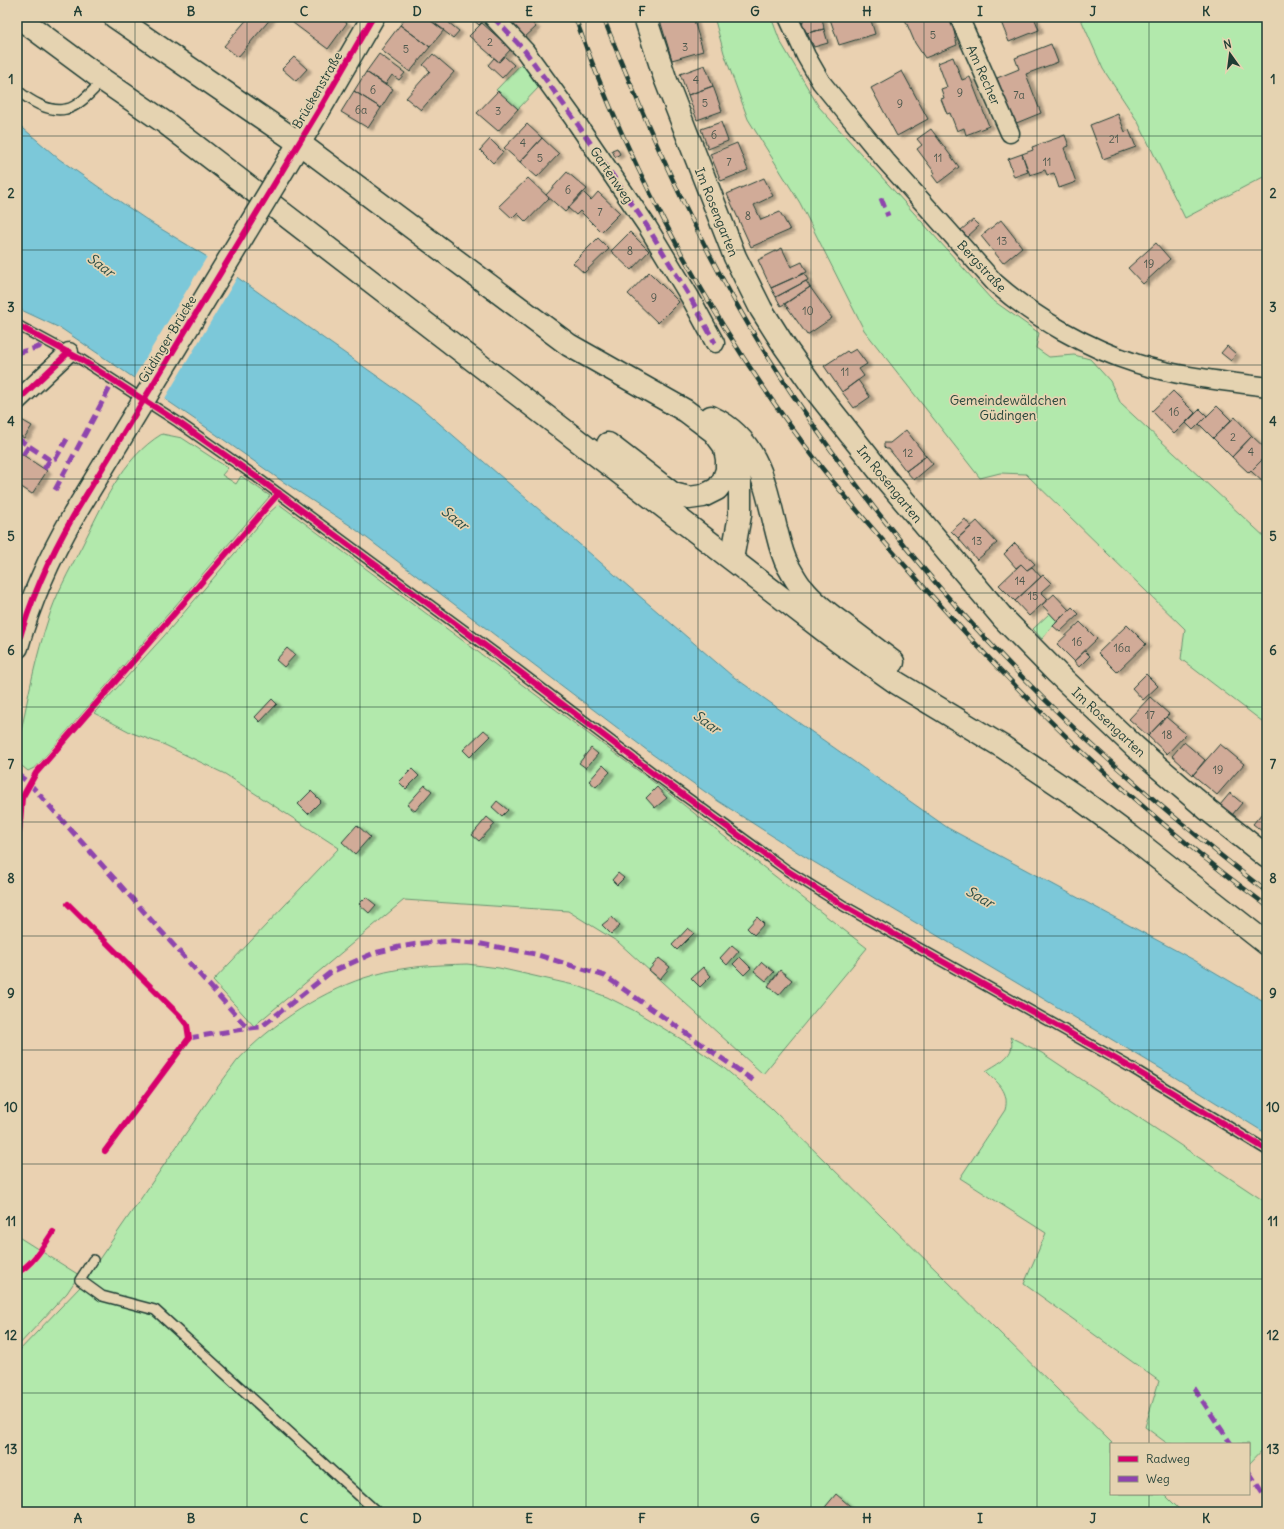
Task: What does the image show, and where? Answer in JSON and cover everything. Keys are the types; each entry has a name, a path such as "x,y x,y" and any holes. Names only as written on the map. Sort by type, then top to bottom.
{"main road":[{"path":"18,17 102,80 167,124 858,655 897,683 1003,747 1080,799 1130,836 1267,944"},
{"path":"41,17 109,70 167,124"},
{"path":"115,17 299,143 569,345 686,411 714,432 734,459 738,468 740,482 740,515 732,559"},
{"name":"Brückenstraße","path":"280,175 373,17"},
{"name":"Im Rosengarten","path":"645,17 665,78 735,257 761,309 785,347 816,391 884,477 1003,618 1057,673 1135,747 1208,810 1267,857"},
{"name":"Güdinger Brücke","path":"17,647 56,547 74,514 280,175"},
{"path":"410,312 448,324 673,494 689,498 703,496 717,489 723,481 726,470 727,459 724,445"},
{"path":"686,411 708,416 719,421 734,433 756,460 763,477 781,548 788,565 803,589 826,611 902,669 960,722"}],"street":[{"name":"Gartenweg","path":"493,17 525,51 572,116 651,233 690,297 715,343"},
{"name":"Bergstraße","path":"788,17 806,56 822,82 838,103 885,160 995,283 1016,301 1043,320 1070,334 1110,354 1138,364 1203,378 1267,387"},
{"name":"Am Recher","path":"959,17 1010,133"},
{"path":"17,401 69,352"}],"lane":[{"path":"17,90 27,99 48,108 66,110 82,101 102,80"},
{"path":"17,325 69,352 178,422 273,489 495,652 653,773 794,874 844,906 1132,1068 1267,1150"},
{"path":"93,1260 80,1280 102,1296 155,1310 377,1512"}],"green space":[{"name":"Gemeindewäldchen Güdingen","path":"714,17 771,17 780,41 819,107 991,299 1039,333 1036,348 1049,357 1074,355 1090,359 1110,381 1121,404 1267,539 1267,725 1181,659 1185,629 1026,474 1000,473 980,478 864,330 800,203 748,119 724,53"},
{"path":"1080,17 1267,17 1267,175 1185,218 1138,122 1103,69"},
{"path":"525,60 540,86 518,109 496,90"},
{"path":"162,434 182,438 228,468 222,475 236,484 241,476 270,496 36,767 28,771 17,762 18,745 37,658 54,603 97,515 114,484 135,456"},
{"path":"279,504 671,795 867,948 763,1074 618,942 568,911 404,900 254,1026 213,981 339,848 225,774 165,745 132,733 94,713 164,636 269,513"},
{"path":"1050,613 1057,621 1042,639 1033,629"},
{"path":"467,964 499,968 578,986 607,997 633,1010 691,1045 724,1068 770,1107 1112,1443 1110,1443 1110,1495 1165,1495 1182,1512 17,1512 17,1353 80,1287 237,1061 251,1047 283,1021 300,1009 337,989 356,981 386,972 432,966"},
{"path":"1010,1037 1042,1053 1267,1203 1267,1445 1250,1463 1250,1443 1167,1443 1145,1427 1159,1381 1024,1284 1046,1233 960,1178 1005,1110 1006,1098 1002,1088 986,1071 1006,1058 1011,1049 1012,1043"},
{"path":"17,1236 79,1275 67,1293 17,1347"}],"water":[{"name":"Saar","path":"17,123 59,159 103,190 153,224 214,261 418,405 731,675 948,828 1194,960 1267,1003 1267,1134 1168,1073 802,855 718,801 652,754 351,526 282,481 62,329 17,308"}],"pier":[{"path":"208,255 238,276 164,400 133,379"}],"building":[{"path":"249,17 272,17 238,57 224,46"},
{"path":"298,17 338,17 347,23 328,49 293,23"},
{"path":"407,17 426,17 444,30 430,47 400,25"},
{"path":"426,17 452,17 448,22 459,31 453,38"},
{"path":"470,17 485,17 486,18 479,25"},
{"path":"505,17 526,17 536,27 524,38"},
{"path":"659,17 693,17 703,51 672,60"},
{"path":"804,17 822,17 824,29 807,33 802,25"},
{"path":"836,17 870,17 875,34 839,45 830,19"},
{"path":"904,17 950,17 957,45 925,58 915,43"},
{"path":"999,17 1034,17 1039,30 1009,42"},
{"path":"482,23 511,49 499,62 469,36"},
{"path":"400,25 430,47 410,72 381,50"},
{"path":"824,29 828,43 814,47 807,33"},
{"path":"1051,44 1058,62 1026,74 1041,113 1014,124 997,78 1019,69 1015,58"},
{"path":"379,54 405,73 399,80 392,75 385,85 366,72"},
{"path":"433,54 454,72 421,110 406,98 430,71 423,65"},
{"path":"504,56 514,65 502,78 488,65 494,58 499,62"},
{"path":"294,57 307,69 296,81 282,69"},
{"path":"953,57 962,80 970,77 989,126 966,135 964,128 957,131 950,113 947,114 941,99 944,98 941,89 947,87 938,63"},
{"path":"705,65 713,86 688,95 680,74"},
{"path":"902,71 928,119 897,136 871,88"},
{"path":"366,72 393,89 381,108 354,91"},
{"path":"713,86 722,111 697,120 688,95"},
{"path":"354,91 381,108 368,128 341,112"},
{"path":"498,91 518,109 498,131 477,113"},
{"path":"1118,114 1125,132 1129,130 1136,147 1103,159 1090,125"},
{"path":"721,122 728,141 708,149 701,129"},
{"path":"527,124 542,138 520,162 504,148"},
{"path":"931,129 959,167 938,183 932,175 935,173 917,149 922,145 917,139"},
{"path":"1065,135 1069,146 1064,148 1076,182 1059,188 1054,173 1047,175 1045,170 1030,175 1022,154 1033,150 1032,147"},
{"path":"542,138 559,154 537,177 520,162"},
{"path":"490,139 503,152 493,163 480,150"},
{"path":"737,143 748,170 721,181 710,154"},
{"path":"617,148 620,154 615,157 612,150"},
{"path":"1022,154 1028,172 1014,177 1008,159"},
{"path":"567,172 587,189 565,212 546,195"},
{"path":"528,178 549,198 526,222 517,213 512,218 499,206"},
{"path":"764,178 773,196 754,205 761,220 780,212 790,230 751,247 727,194"},
{"path":"583,192 591,200 598,192 620,213 601,232 580,211 576,215 568,208"},
{"path":"973,220 979,226 967,237 961,230"},
{"path":"1001,220 1022,247 1003,263 981,236"},
{"path":"630,232 649,251 631,270 611,251"},
{"path":"598,238 609,249 584,273 573,263"},
{"path":"1156,243 1170,259 1143,284 1128,268"},
{"path":"782,248 791,267 802,262 807,272 771,288 758,260"},
{"path":"649,272 679,302 658,323 628,294"},
{"path":"804,273 808,280 776,297 771,288"},
{"path":"806,281 810,287 781,306 776,297"},
{"path":"810,287 832,318 807,335 785,304"},
{"path":"1227,346 1236,354 1231,361 1221,353"},
{"path":"856,349 867,364 859,369 864,376 842,392 824,366 847,351 849,353"},
{"path":"858,380 870,397 854,408 842,392"},
{"path":"1173,391 1195,413 1174,434 1152,411"},
{"path":"1217,406 1231,420 1213,438 1199,424"},
{"path":"1200,409 1207,416 1193,430 1186,423"},
{"path":"1235,417 1252,436 1232,457 1213,438"},
{"path":"20,419 32,426 24,438 17,434 17,423"},
{"path":"906,430 926,456 906,471 889,449 884,447 884,443 890,443"},
{"path":"1252,436 1267,450 1267,455 1249,473 1232,457"},
{"path":"17,451 47,471 32,494 17,484"},
{"path":"926,456 933,464 914,480 906,471"},
{"path":"1264,458 1267,462 1267,486 1251,471"},
{"path":"965,519 971,527 958,538 951,531"},
{"path":"977,521 997,543 977,560 958,538"},
{"path":"1015,543 1035,564 1027,570 1021,564 1016,568 1004,554"},
{"path":"1021,564 1027,570 1032,567 1041,577 1015,601 999,585"},
{"path":"1043,575 1051,583 1041,592 1048,599 1029,616 1015,601"},
{"path":"1054,594 1069,610 1057,621 1042,605"},
{"path":"1072,607 1079,614 1060,632 1053,626"},
{"path":"1080,622 1097,639 1074,661 1057,644"},
{"path":"1127,625 1146,644 1117,672 1098,653"},
{"path":"287,648 295,655 284,667 276,660"},
{"path":"1085,651 1090,656 1079,667 1074,661"},
{"path":"1146,674 1158,686 1143,700 1132,688"},
{"path":"1150,697 1169,714 1148,736 1129,719"},
{"path":"272,699 277,704 260,722 255,717"},
{"path":"1166,717 1186,734 1167,754 1148,736"},
{"path":"484,730 491,736 470,757 463,750"},
{"path":"1184,742 1205,760 1193,775 1172,756"},
{"path":"1220,744 1244,764 1217,795 1193,775"},
{"path":"591,748 598,754 586,768 579,763"},
{"path":"603,765 610,772 596,787 589,781"},
{"path":"412,769 419,776 406,789 399,782"},
{"path":"425,785 432,791 415,811 407,805"},
{"path":"657,787 667,798 655,808 646,798"},
{"path":"311,791 321,801 308,814 298,804"},
{"path":"1230,793 1242,803 1232,815 1220,805"},
{"path":"497,801 508,810 502,816 492,807"},
{"path":"1267,807 1267,835 1253,824"},
{"path":"487,817 495,824 479,841 472,835"},
{"path":"357,825 370,837 355,854 342,842"},
{"path":"618,873 624,878 617,885 612,880"},
{"path":"366,897 376,905 369,913 359,904"},
{"path":"612,917 620,926 611,934 602,925"},
{"path":"757,917 764,924 754,935 747,928"},
{"path":"688,928 694,933 677,950 672,945"},
{"path":"732,945 739,951 727,965 720,958"},
{"path":"740,957 751,968 744,975 733,964"},
{"path":"659,958 670,967 660,979 649,970"},
{"path":"762,962 774,972 766,981 754,971"},
{"path":"703,967 711,976 700,987 691,978"},
{"path":"780,970 792,980 779,995 768,986"},
{"path":"836,1494 857,1512 821,1512"}],"railway":[{"path":"575,17 623,136 651,195 681,252 713,309 748,364 784,417 822,468 951,617 1012,683 1055,726 1159,820 1205,859 1267,906"},
{"path":"603,17 638,102 676,186 717,269 739,309 793,396 858,487 929,575 966,617 1043,698 1152,798 1267,892"}],"marked path":[{"path":"493,17 525,51 572,116 647,226 690,297 715,343"},
{"path":"881,198 888,216"},
{"path":"17,353 39,347 44,339"},
{"path":"55,490 114,380"},
{"path":"17,438 50,460"},
{"path":"44,469 50,460 56,458 67,439"},
{"path":"23,455 29,446"},
{"path":"17,774 29,783 249,1028 261,1027 331,972 374,953 424,943 451,941 476,943 535,954 605,976 754,1081"},
{"path":"189,1038 249,1028"},
{"path":"1194,1388 1230,1443"},
{"path":"1250,1474 1267,1500"}],"cycle path":[{"path":"17,647 34,596 74,515 322,105 373,17"},
{"path":"17,325 82,360 178,422 255,476 495,653 653,773 788,871 844,906 1132,1068 1267,1150"},
{"path":"17,401 69,352"},
{"path":"17,858 22,798 36,773 279,493"},
{"path":"68,904 179,1015 187,1025 189,1038 105,1151"},
{"path":"17,1273 33,1260 53,1232"}]}
